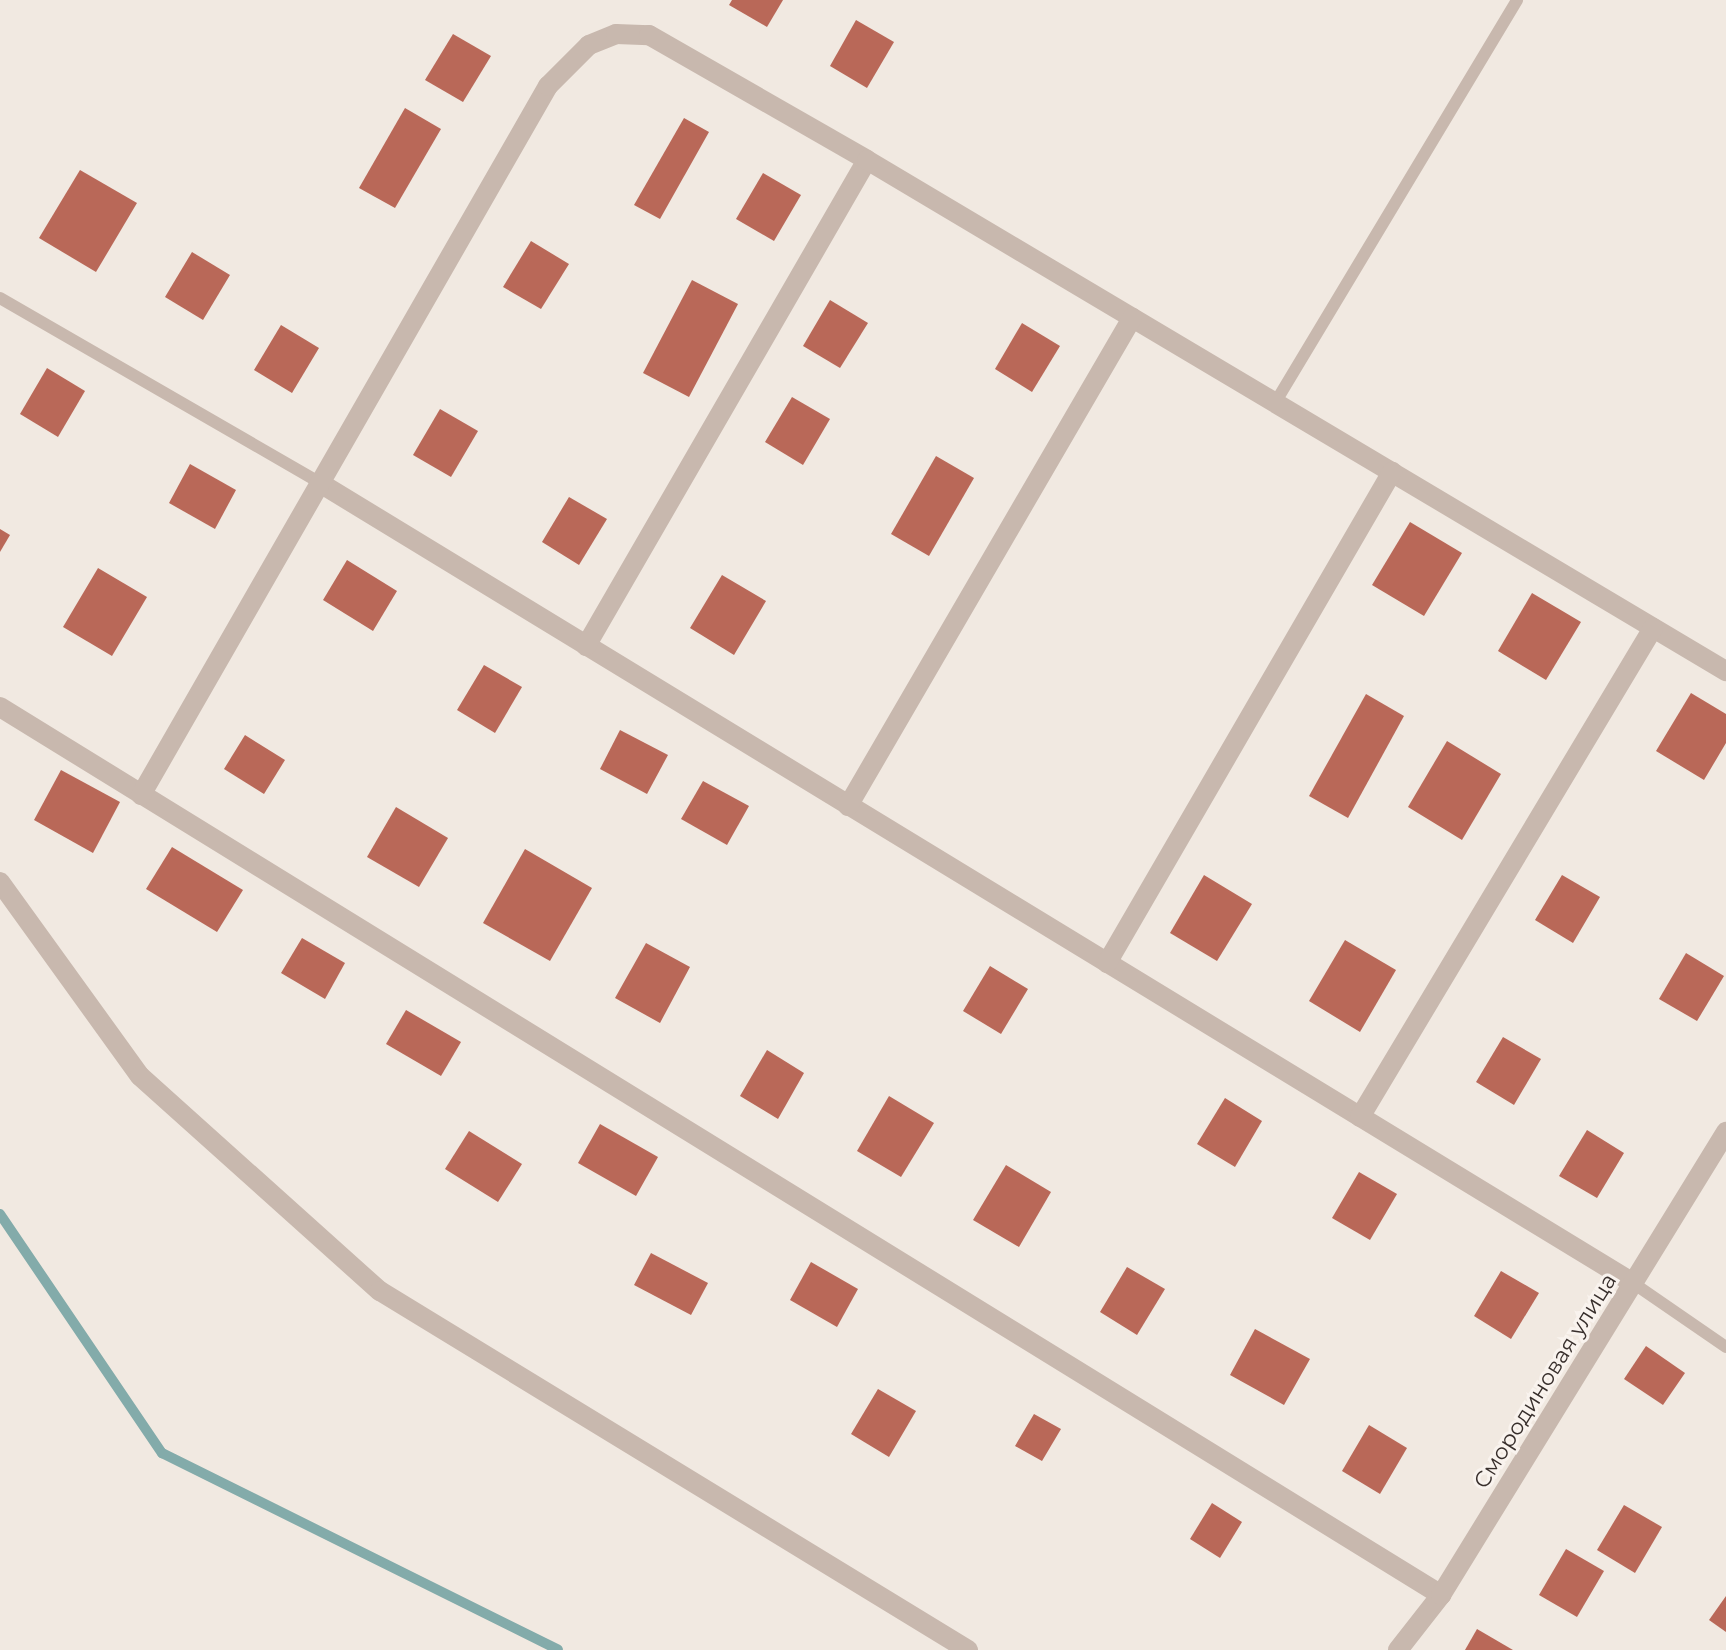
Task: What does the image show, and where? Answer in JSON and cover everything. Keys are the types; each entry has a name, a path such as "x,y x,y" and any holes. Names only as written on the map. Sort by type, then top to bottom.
{"street":[{"path":"141,795 548,86 589,45 616,34 649,35 867,160 1726,671"},
{"path":"586,646 867,160"},
{"path":"848,806 1132,318"},
{"path":"1107,963 1392,472"},
{"path":"320,483 1633,1283"},
{"path":"1360,1117 1653,628"},
{"path":"0,707 1441,1595"},
{"path":"0,882 140,1076 380,1291 968,1650"},
{"name":"Смородиновая улица","path":"1398,1650 1441,1595 1726,1132"}],"lane":[{"path":"1275,403 1517,0"},
{"path":"0,298 320,483"},
{"path":"1633,1283 1726,1347"}],"building":[{"path":"732,0 783,0 767,27 729,5"},
{"path":"856,20 894,42 867,88 830,66"},
{"path":"453,34 491,56 463,102 425,80"},
{"path":"405,108 441,129 395,208 359,188"},
{"path":"684,118 709,132 660,219 634,205"},
{"path":"80,170 137,203 96,272 39,238"},
{"path":"763,173 801,195 774,241 736,219"},
{"path":"531,241 569,264 541,309 503,287"},
{"path":"192,252 230,275 203,320 165,297"},
{"path":"692,280 738,304 689,397 643,373"},
{"path":"830,300 868,323 840,368 803,346"},
{"path":"1022,323 1060,346 1032,392 995,369"},
{"path":"281,325 319,348 292,393 254,370"},
{"path":"47,368 85,391 58,437 20,414"},
{"path":"792,397 830,419 803,465 765,442"},
{"path":"440,409 478,431 451,477 413,455"},
{"path":"936,456 974,478 929,556 891,534"},
{"path":"190,464 236,490 215,529 169,503"},
{"path":"569,497 607,519 579,565 542,542"},
{"path":"1410,522 1462,553 1424,616 1372,585"},
{"path":"0,529 10,535 0,552"},
{"path":"347,560 397,591 373,631 323,600"},
{"path":"98,568 147,597 112,656 63,627"},
{"path":"722,575 766,601 734,655 690,628"},
{"path":"1532,593 1581,622 1546,680 1498,651"},
{"path":"484,665 522,687 495,733 457,710"},
{"path":"1691,693 1726,714 1726,743 1704,780 1656,751"},
{"path":"1366,694 1404,716 1348,818 1309,796"},
{"path":"620,730 668,755 647,794 600,769"},
{"path":"245,735 285,760 264,794 224,769"},
{"path":"1447,741 1501,774 1462,840 1408,807"},
{"path":"61,770 120,802 93,853 34,820"},
{"path":"703,781 749,806 727,845 681,819"},
{"path":"396,807 448,838 419,887 367,857"},
{"path":"172,847 243,890 217,932 146,889"},
{"path":"525,849 592,888 550,961 483,923"},
{"path":"1204,875 1252,904 1217,961 1170,933"},
{"path":"1562,875 1600,897 1573,943 1535,920"},
{"path":"302,938 345,963 325,999 281,973"},
{"path":"1345,940 1396,970 1360,1032 1309,1001"},
{"path":"646,943 690,967 660,1023 615,998"},
{"path":"1686,953 1724,976 1697,1021 1659,999"},
{"path":"990,966 1028,989 1001,1034 963,1011"},
{"path":"406,1010 461,1042 441,1076 386,1044"},
{"path":"1503,1037 1541,1059 1514,1105 1476,1082"},
{"path":"767,1050 804,1073 778,1119 740,1096"},
{"path":"889,1096 934,1123 901,1177 857,1151"},
{"path":"1225,1098 1262,1121 1235,1167 1197,1144"},
{"path":"600,1124 658,1157 636,1196 578,1163"},
{"path":"1587,1130 1624,1153 1597,1198 1559,1176"},
{"path":"469,1131 522,1164 498,1202 445,1169"},
{"path":"1006,1165 1051,1192 1019,1247 973,1220"},
{"path":"1359,1172 1397,1194 1370,1240 1332,1218"},
{"path":"651,1253 708,1283 691,1315 634,1285"},
{"path":"811,1262 858,1289 837,1327 790,1300"},
{"path":"1127,1267 1165,1289 1137,1335 1100,1312"},
{"path":"1501,1271 1539,1293 1511,1339 1474,1316"},
{"path":"1255,1329 1310,1359 1284,1405 1230,1375"},
{"path":"1646,1346 1685,1373 1663,1405 1624,1379"},
{"path":"878,1389 916,1411 889,1457 851,1434"},
{"path":"1034,1414 1061,1429 1042,1461 1015,1446"},
{"path":"1369,1425 1407,1448 1380,1494 1342,1471"},
{"path":"1212,1503 1242,1522 1220,1558 1190,1539"},
{"path":"1624,1505 1662,1527 1635,1573 1597,1550"},
{"path":"1566,1549 1604,1571 1577,1617 1539,1595"},
{"path":"1726,1596 1726,1632 1709,1620"},
{"path":"1477,1629 1513,1650 1465,1650"}],"waterway":[{"path":"0,1214 162,1453 558,1650"}]}
